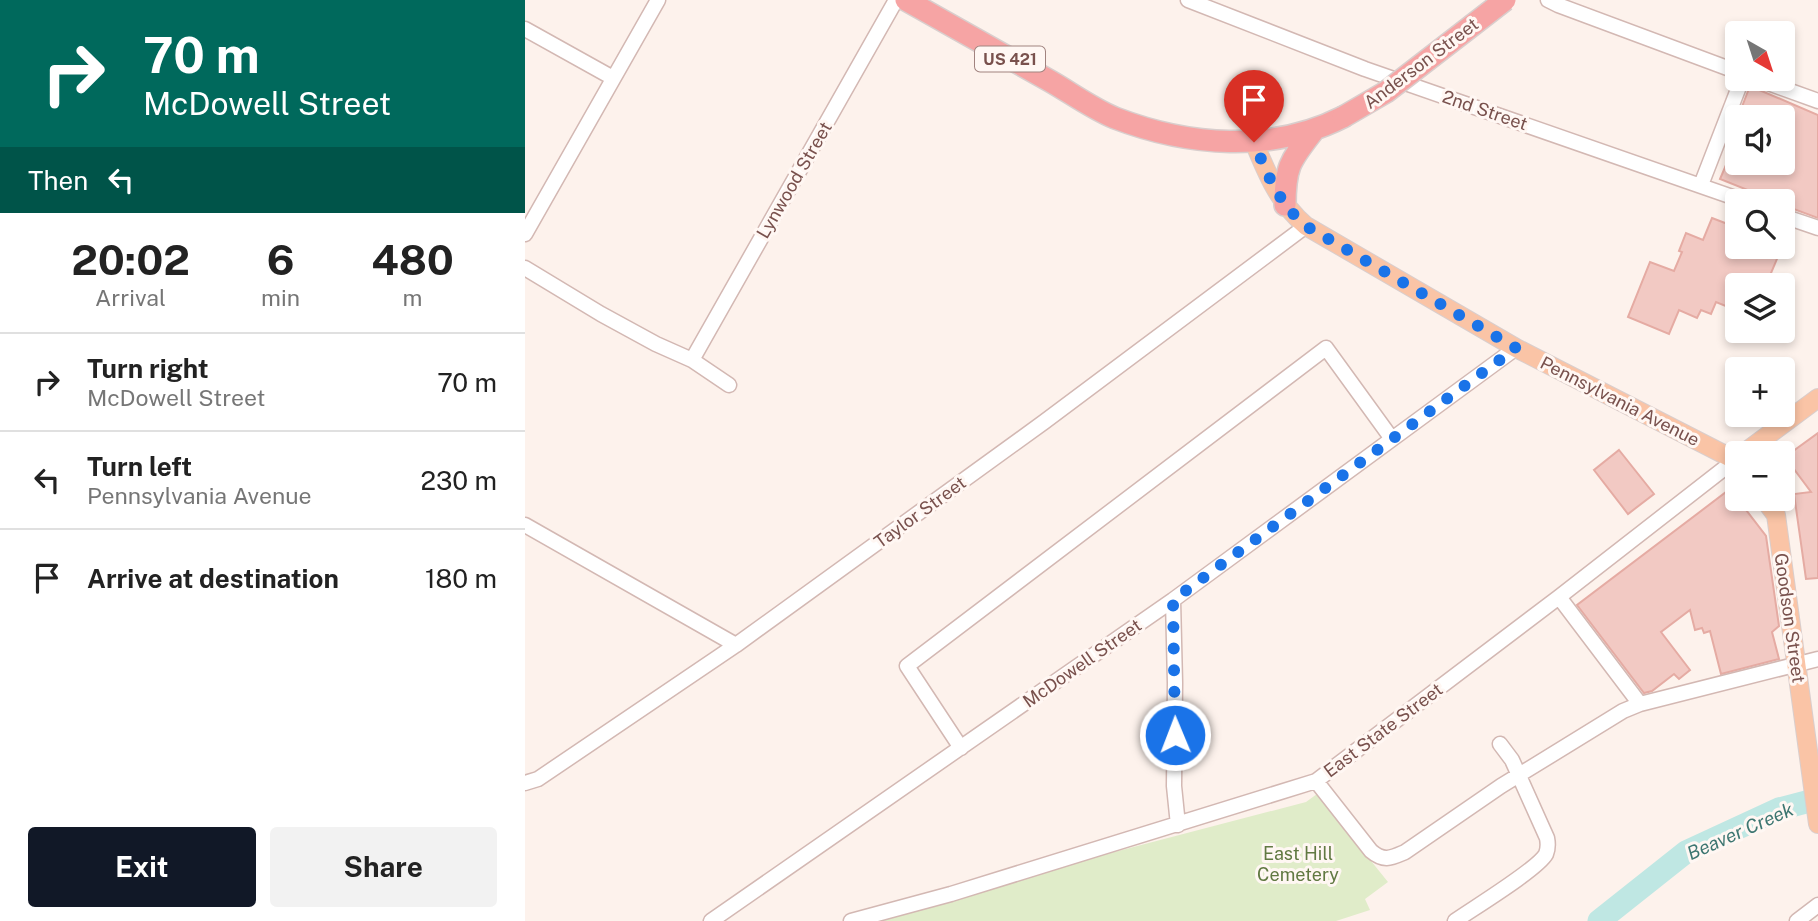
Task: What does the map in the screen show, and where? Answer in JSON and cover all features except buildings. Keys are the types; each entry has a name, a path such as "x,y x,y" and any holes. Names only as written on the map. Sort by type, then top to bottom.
{"highway":[{"name":"US 421","path":"906,0 1114,117 1181,138 1254,142"},
{"name":"Anderson Street","path":"1254,142 1314,130 1343,117 1386,92 1505,0"},
{"path":"1285,205 1285,182 1290,164 1314,130"}],"main road":[{"name":"Pennsylvania Avenue","path":"1254,142 1273,186 1285,205 1306,226 1516,348 1725,452"},
{"path":"1762,441 1818,397"},
{"name":"Goodson Street","path":"1773,511 1776,515 1817,821"}],"street":[{"path":"525,234 658,0"},
{"name":"Lynwood Street","path":"692,360 896,0"},
{"name":"2nd Street","path":"1188,0 1365,69 1725,194"},
{"path":"1548,0 1725,67"},
{"path":"525,29 613,78"},
{"path":"1701,185 1736,91"},
{"path":"1788,91 1818,102"},
{"path":"1795,220 1818,228"},
{"name":"Taylor Street","path":"529,778 736,645 1044,422 1306,226"},
{"path":"525,268 623,326 692,360 729,385"},
{"path":"961,748 907,666 1326,348 1392,439"},
{"name":"McDowell Street","path":"711,921 1173,600 1516,348"},
{"name":"East State Street","path":"851,921 951,894 1316,781 1725,470"},
{"path":"525,525 736,645"},
{"path":"1559,597 1640,704"},
{"path":"1173,600 1174,786 1178,825"},
{"path":"1316,781 1371,851 1381,857 1391,858 1405,852 1468,808 1608,719 1640,704 1818,659"},
{"path":"1455,921 1520,877 1543,858 1548,845 1519,776 1500,744"},
{"path":"1797,921 1818,905"}],"green space":[{"name":"East Hill Cemetery","path":"1317,794 1388,882 1365,899 1370,910 1336,921 850,921 1306,802"}],"waterway":[{"name":"Beaver Creek","path":"1599,921 1686,852 1779,809 1818,799"}],"route":[{"path":"1175,735 1173,600 1516,348 1306,226 1285,205 1273,186 1254,142"}]}
